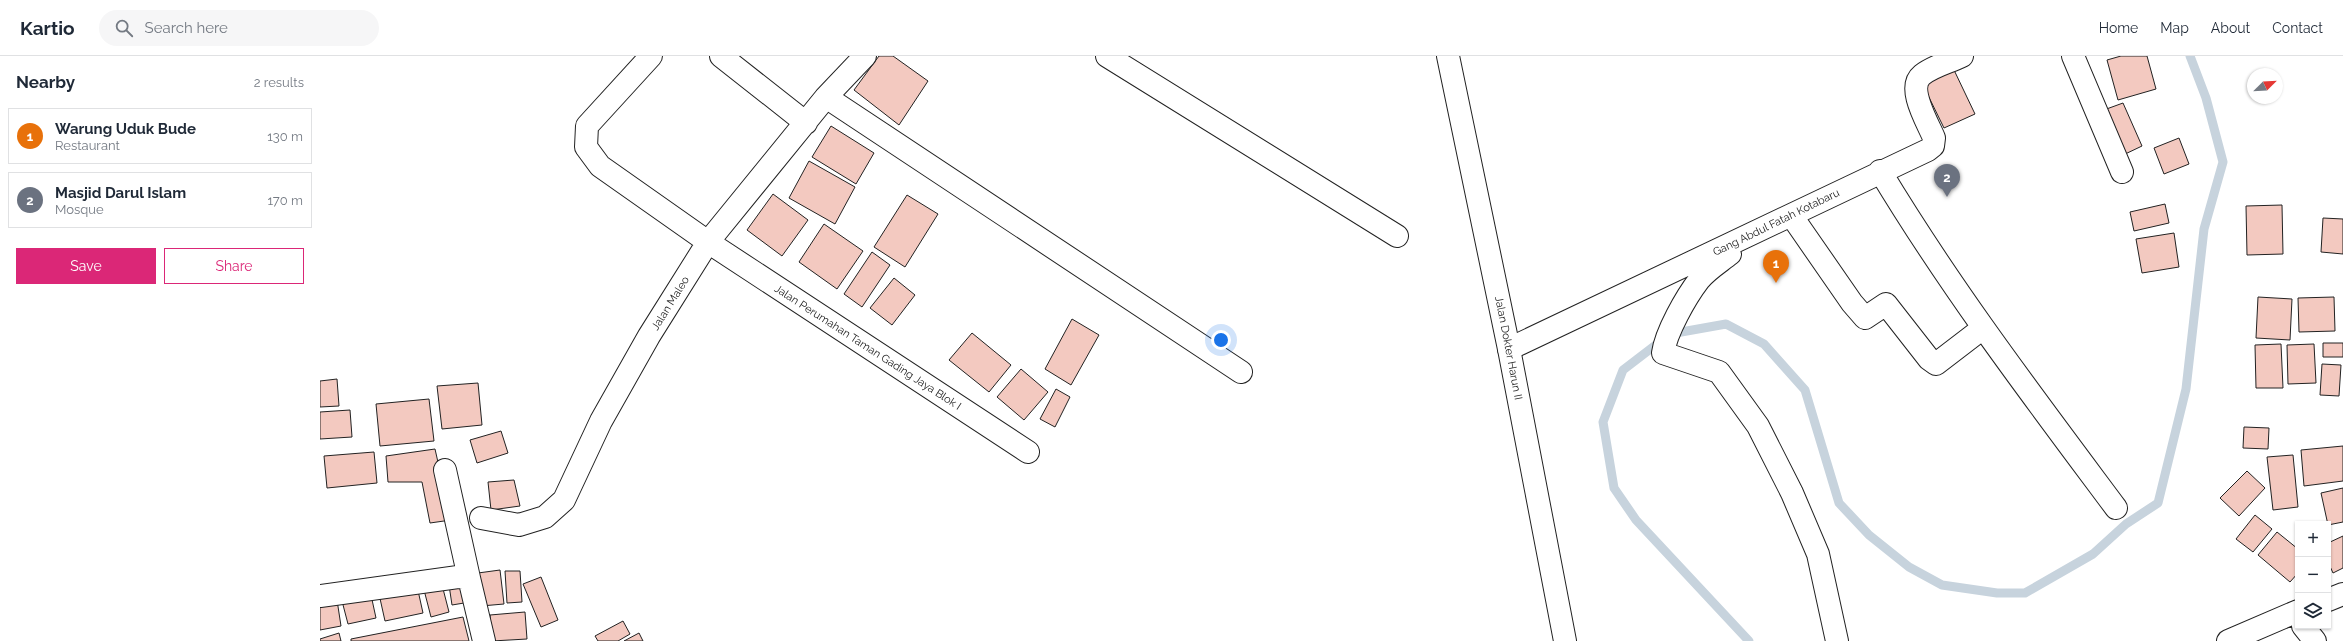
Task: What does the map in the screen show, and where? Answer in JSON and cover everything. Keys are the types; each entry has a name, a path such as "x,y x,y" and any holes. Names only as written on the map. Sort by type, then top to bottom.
{"street":[{"name":"Jalan Perumahan Taman Gading Jaya Blok I","path":"651,56 587,126 586,147 600,166 708,242 1028,452"},
{"path":"722,56 806,123"},
{"name":"Jalan Maleo","path":"481,518 519,525 545,517 564,500 601,420 649,336 708,242 826,98 865,56"},
{"path":"1107,56 1396,236"},
{"name":"Jalan Dokter Harun II","path":"1448,56 1509,349 1565,641"},
{"name":"Gang Abdul Fatah Kotabaru","path":"1509,349 1766,228 1933,146 1934,138 1915,92 1917,81 1922,74 1962,56"},
{"path":"2073,56 2122,172"},
{"path":"826,98 1241,372"},
{"path":"1880,171 1913,225 1983,328 2116,508"},
{"path":"1791,216 1852,303 1865,318 1886,304 1928,359 1936,364 1983,328"},
{"path":"1766,228 1721,260 1700,280 1674,324 1664,346 1663,353 1719,372 1758,426 1792,493 1818,554 1837,641"},
{"path":"446,470 484,641"},
{"path":"320,596 458,577 469,578"},
{"path":"2331,599 2343,594"},
{"path":"2228,641 2295,618"},
{"path":"2306,629 2315,641"}],"building":[{"path":"879,56 893,56 928,81 899,125 854,90"},
{"path":"2121,56 2147,56 2156,89 2118,100 2107,60"},
{"path":"1954,70 1975,114 1944,128 1923,85"},
{"path":"2123,103 2142,146 2121,156 2101,111"},
{"path":"831,126 874,153 856,184 812,157"},
{"path":"2179,138 2189,164 2164,174 2154,148"},
{"path":"809,161 855,187 835,224 789,198"},
{"path":"773,194 808,220 782,256 747,230"},
{"path":"907,195 938,214 905,267 874,247"},
{"path":"2165,204 2169,223 2134,231 2130,212"},
{"path":"2282,205 2283,254 2247,255 2246,206"},
{"path":"2323,218 2343,219 2343,254 2321,252"},
{"path":"824,224 863,251 837,289 799,262"},
{"path":"2174,233 2179,267 2142,273 2136,239"},
{"path":"872,252 890,265 862,307 844,294"},
{"path":"894,278 915,295 892,325 870,308"},
{"path":"2258,297 2292,299 2290,340 2256,338"},
{"path":"2334,297 2335,331 2299,332 2298,298"},
{"path":"1072,319 1099,335 1071,385 1045,369"},
{"path":"972,333 1011,365 989,392 949,360"},
{"path":"2323,343 2343,343 2343,357 2323,357"},
{"path":"2281,344 2283,388 2256,388 2255,345"},
{"path":"2314,344 2316,383 2288,384 2287,345"},
{"path":"2322,364 2341,365 2339,396 2320,395"},
{"path":"1021,369 1048,392 1024,420 997,397"},
{"path":"337,379 339,406 320,407 320,381"},
{"path":"478,383 482,425 442,429 437,386"},
{"path":"1056,389 1070,397 1055,427 1040,419"},
{"path":"429,399 434,441 380,446 376,404"},
{"path":"350,410 352,437 320,439 320,412"},
{"path":"2244,427 2269,428 2268,449 2243,448"},
{"path":"501,431 508,453 477,463 470,440"},
{"path":"2343,446 2343,481 2304,486 2301,450"},
{"path":"435,449 451,520 430,523 422,482 388,482 386,456"},
{"path":"374,452 377,483 327,488 324,456"},
{"path":"2293,455 2298,507 2273,510 2267,457"},
{"path":"2247,471 2265,488 2239,516 2220,498"},
{"path":"514,480 520,506 491,510 488,482"},
{"path":"2343,488 2343,522 2331,524 2331,521 2327,521 2321,493"},
{"path":"2255,515 2272,529 2253,552 2236,539"},
{"path":"2277,532 2295,547 2295,576 2290,582 2258,555"},
{"path":"2343,536 2343,568 2333,573 2331,569 2331,542"},
{"path":"500,570 504,604 481,606 478,573"},
{"path":"505,571 520,571 522,602 507,603"},
{"path":"541,577 558,620 541,627 523,584"},
{"path":"441,581 449,612 431,617 423,586"},
{"path":"461,583 464,603 452,605 449,585"},
{"path":"417,586 423,613 385,621 379,594"},
{"path":"371,595 376,618 348,624 342,601"},
{"path":"337,600 341,626 320,630 320,603"},
{"path":"525,612 527,639 492,641 490,615"},
{"path":"463,617 469,641 351,641 351,639"},
{"path":"623,621 630,634 618,641 598,641 595,636"},
{"path":"339,633 341,641 320,641 320,639"},
{"path":"639,633 643,641 624,641"}],"waterway":[{"path":"1749,641 1636,520 1614,488 1603,422 1623,370 1670,334 1726,324 1764,344 1805,390 1839,503 1869,535 1909,567 1942,585 1997,593 2025,593 2093,554 2126,524 2158,503 2186,389 2204,229 2223,162 2206,98 2190,56"}],"place":[{"name":"Masjid Darul Islam","path":"1947,197"},
{"name":"Warung Uduk Bude","path":"1776,283"}]}
